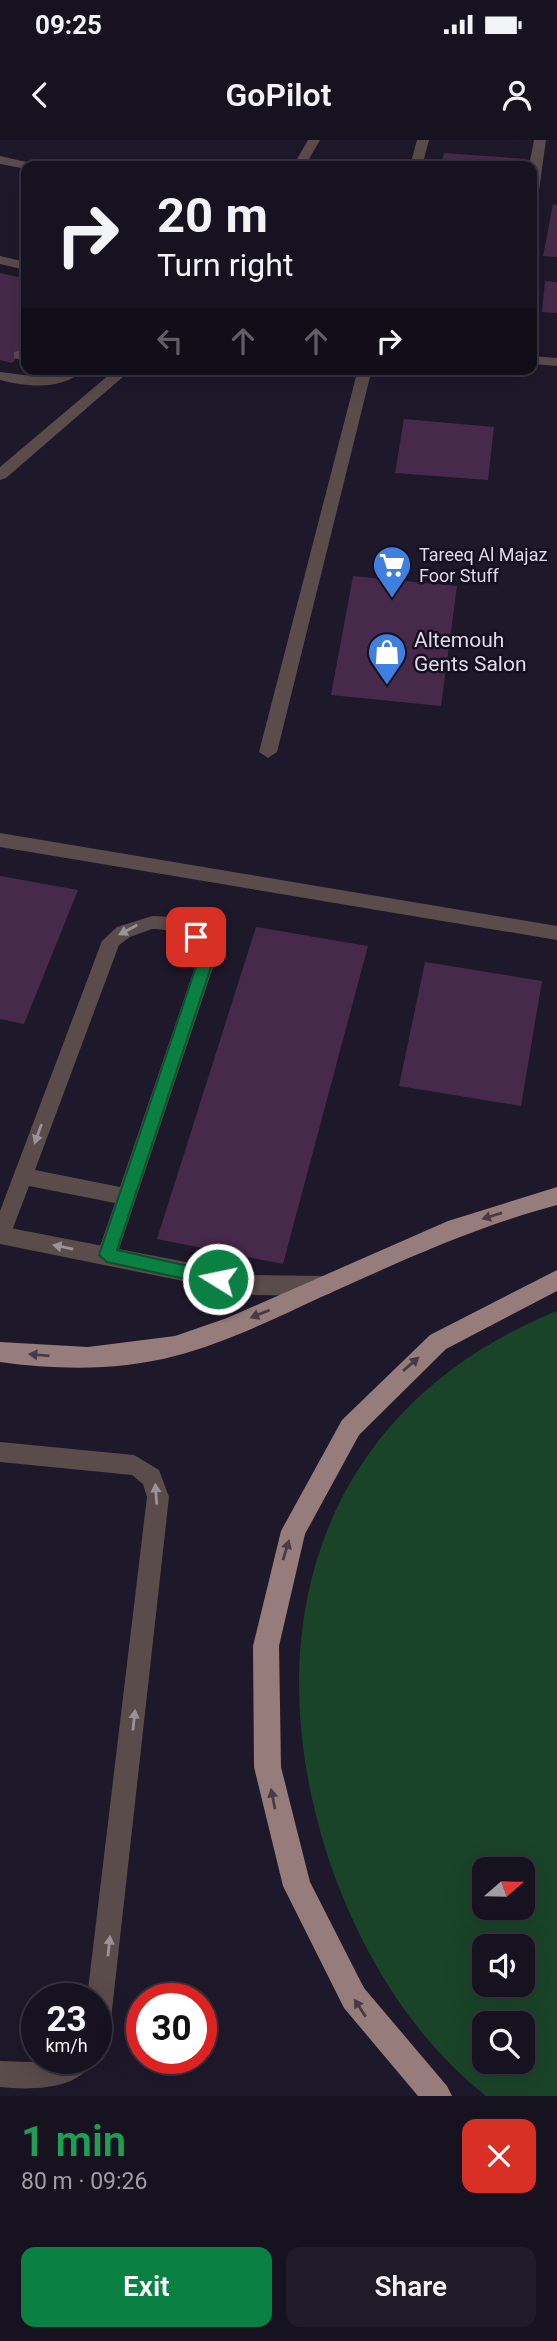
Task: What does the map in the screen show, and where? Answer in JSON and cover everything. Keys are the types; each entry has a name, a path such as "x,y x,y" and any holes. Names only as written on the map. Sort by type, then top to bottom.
{"main road":[{"path":"0,1352 59,1357 144,1352 207,1335 480,1219 553,1194"},
{"path":"437,2096 373,2027 341,1978 315,1927 295,1876 279,1825 268,1774 263,1724 266,1627 288,1543 304,1502 325,1464 375,1398 445,1336 484,1311 557,1280"}],"street":[{"path":"302,161 314,140"},
{"path":"417,161 423,140"},
{"path":"537,162 541,140"},
{"path":"537,360 557,362"},
{"path":"0,475 118,375"},
{"path":"268,752 363,375"},
{"path":"0,840 557,933"},
{"path":"0,1235 253,1285 323,1286"}],"lane":[{"path":"0,160 21,165"},
{"path":"0,260 21,266"},
{"path":"0,376 24,382 48,382 64,375"},
{"path":"0,1235 111,941 121,931 136,924 170,922 185,928 196,937 203,948 205,961 107,1255"},
{"path":"22,1176 126,1198"},
{"path":"0,1452 134,1465 149,1471 158,1497 104,1983"},
{"path":"0,2074 31,2077 47,2074"}],"green space":[{"path":"557,1311 557,2096 486,2096 433,2046 411,2018 371,1956 340,1891 328,1857 307,1771 299,1688 306,1608 326,1533 361,1465 412,1404 477,1352"}],"building":[{"path":"444,153 526,159 525,161 442,161"},
{"path":"553,204 557,205 557,257 543,256"},
{"path":"0,273 21,278 21,353 12,363 0,360"},
{"path":"545,281 557,282 557,313 542,312"},
{"path":"404,419 494,427 488,480 395,473"},
{"path":"353,576 457,586 441,706 331,695"},
{"path":"0,876 78,890 24,1024 0,1019"},
{"path":"256,927 368,946 283,1264 157,1239"},
{"path":"425,962 542,981 521,1106 399,1086"}],"place":[{"name":"Tareeq Al Majaz Foor Stuff","path":"392,599"},
{"name":"Altemouh Gents Salon","path":"387,686"}],"route":[{"path":"196,937 203,948 205,961 107,1255 218,1279"}]}
